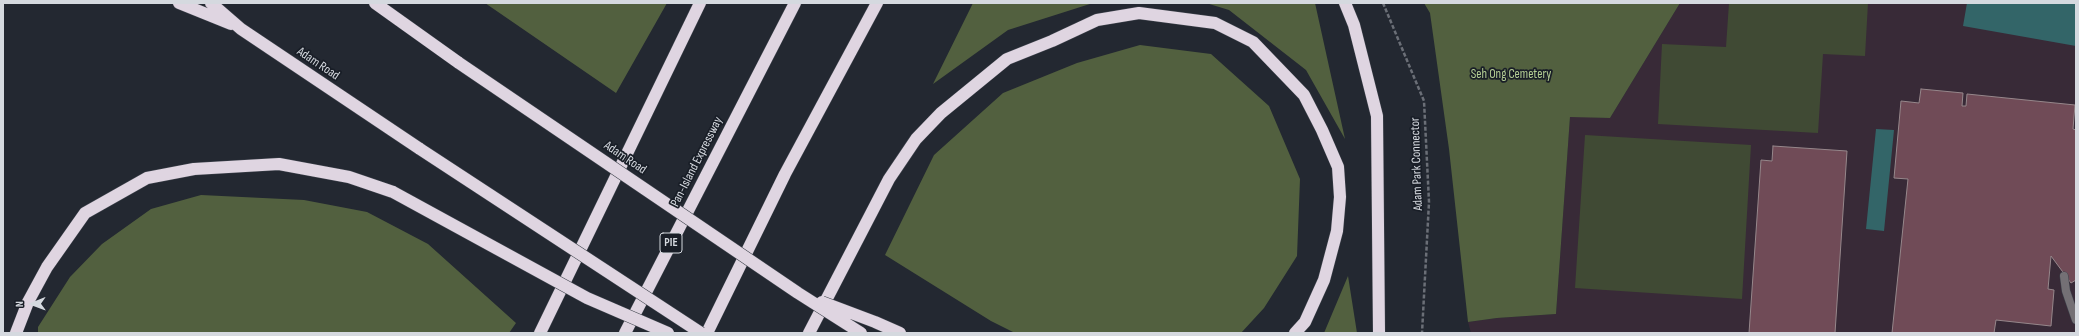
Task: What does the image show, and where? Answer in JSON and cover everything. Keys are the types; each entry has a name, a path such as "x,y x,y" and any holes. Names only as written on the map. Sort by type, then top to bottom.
{"highway":[{"path":"179,3 241,29"},
{"path":"211,3 241,29"},
{"name":"Adam Road","path":"375,3 459,63 798,293 861,333"},
{"path":"540,333 700,3"},
{"name":"Pan-Island Expressway","path":"625,333 795,3"},
{"path":"707,333 785,174 877,3"},
{"path":"1345,3 1354,25 1377,116 1379,333"},
{"path":"809,333 889,179 916,139 940,113 1007,59 1052,41 1097,20 1139,13 1216,23 1253,42 1304,95 1322,130 1338,167 1340,197 1337,231 1324,280 1305,322 1295,333"},
{"name":"Adam Road","path":"241,29 420,149 701,333"},
{"path":"16,333 28,302 47,267 85,213 147,178 194,169 279,164 349,178 392,192 587,298 668,333"},
{"path":"798,293 900,333"}],"lane":[{"path":"2064,276 2066,291 2076,320"}],"path":[{"name":"Adam Park Connector","path":"1383,3 1424,100 1429,202 1422,333"}],"shaded area":[{"path":"1680,3 2076,3 2076,333 1471,333 1468,322 1497,318 1556,314 1570,116 1610,118"},
{"path":"1729,3 1868,3 1865,56 1823,54 1818,133 1658,124 1662,44 1726,47"},
{"path":"1967,3 2076,3 2076,46 1963,26"},
{"path":"1876,129 1894,130 1884,231 1866,229"},
{"path":"1585,135 1751,145 1742,299 1575,288"}],"green space":[{"path":"485,3 667,3 616,93"},
{"path":"973,3 1093,3 1008,30 933,84"},
{"path":"1206,3 1315,3 1345,139 1306,70 1229,10"},
{"name":"Seh Ong Cemetery","path":"1424,3 1680,3 1610,118 1570,117 1556,314 1497,318 1468,322 1449,149 1430,13"},
{"path":"1140,45 1211,54 1269,106 1300,179 1297,256 1264,308 1241,333 1015,333 991,321 885,255 934,155 1003,93 1077,63"},
{"path":"201,195 304,200 367,212 428,244 516,323 509,333 38,333 38,327 70,277 102,244 151,209"},
{"path":"1348,276 1357,333 1324,333"}],"building":[{"path":"1921,89 1963,93 1962,106 1966,106 1967,94 2075,105 2073,129 2076,130 2076,280 2071,283 2051,256 2048,289 2054,290 2051,326 1996,320 1994,333 1892,333 1908,179 1894,178 1901,101 1919,103"},
{"path":"1773,146 1847,151 1835,333 1749,333 1761,160 1772,161"}]}
